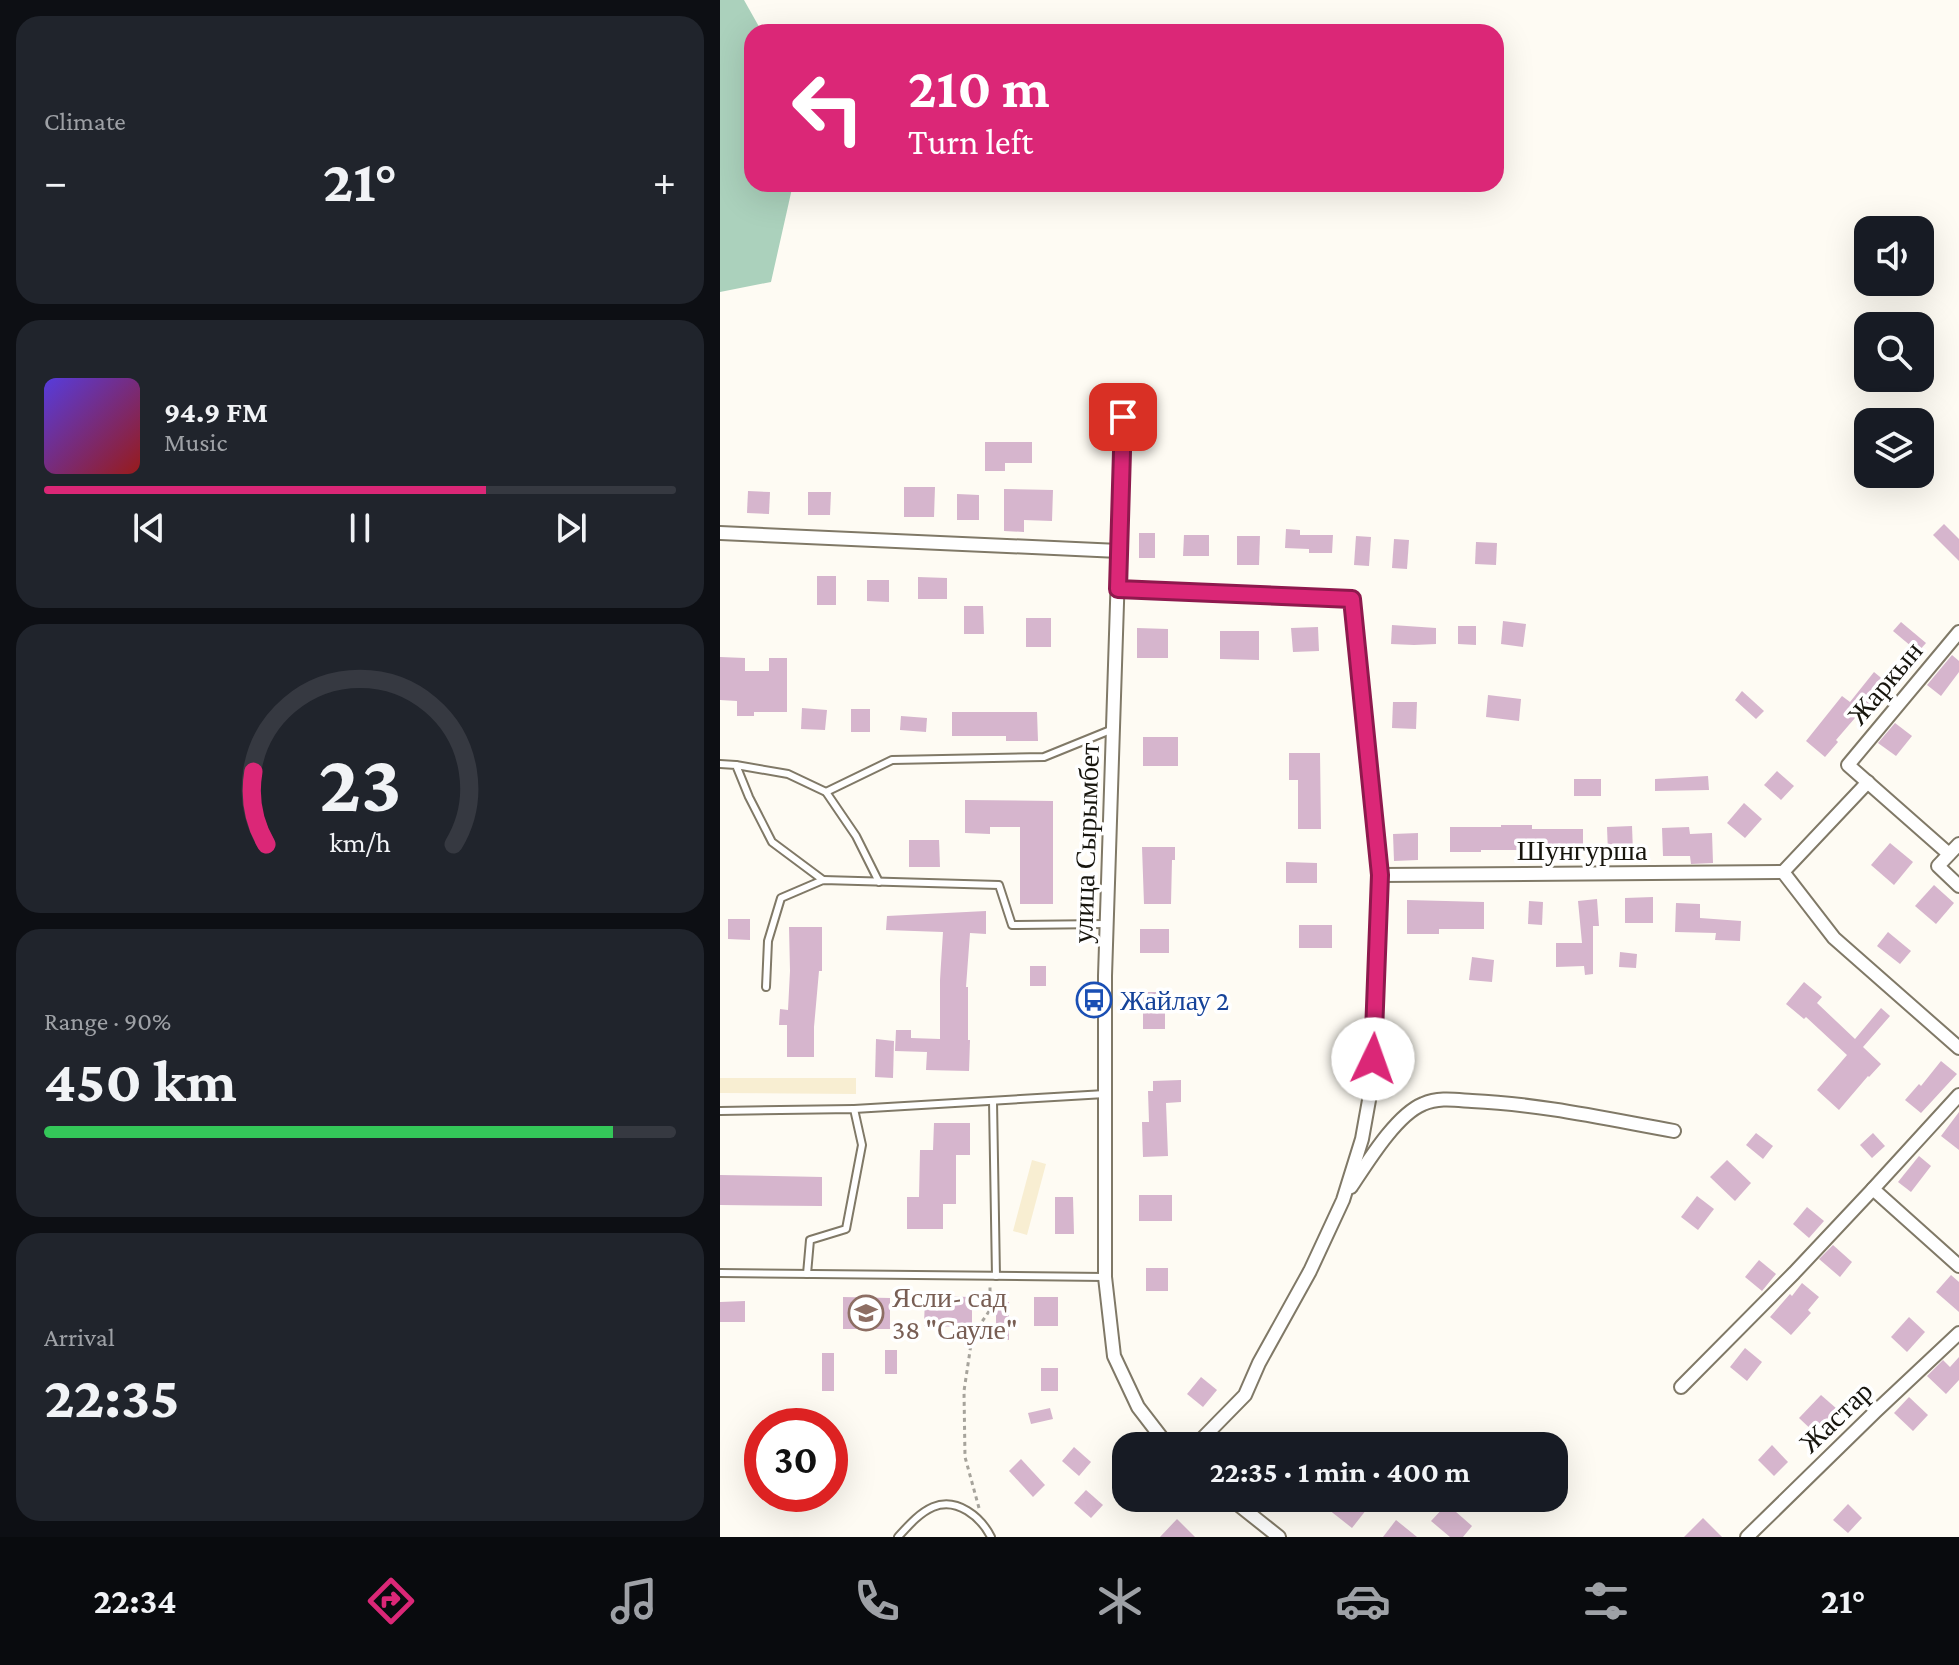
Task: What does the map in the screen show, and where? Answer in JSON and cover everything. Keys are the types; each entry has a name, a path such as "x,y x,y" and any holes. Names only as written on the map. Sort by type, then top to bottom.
{"street":[{"name":"улица Сырымбет","path":"1123,417 1107,924 1105,1277 1114,1356 1138,1407 1157,1432"},
{"path":"720,533 1119,551"},
{"path":"1118,589 1352,599 1380,875 1371,1089 1362,1139 1343,1200 1310,1271 1259,1363 1245,1395 1209,1432"},
{"name":"Жаркын","path":"1868,782 1848,765 1959,632"},
{"path":"1949,854 1868,782 1783,872 1834,938 1959,1048"},
{"path":"1959,844 1938,866 1959,886"},
{"name":"Шунгурша","path":"1380,875 1783,872"},
{"path":"1681,1387 1794,1273 1959,1095"},
{"path":"1343,1200 1380,1143 1421,1104 1440,1099 1518,1103 1674,1131"},
{"path":"1873,1189 1959,1266"},
{"name":"Жастар","path":"1747,1537 1959,1333"},
{"path":"1248,1512 1279,1537"}],"lane":[{"path":"826,792 892,760 1044,757 1113,729"},
{"path":"720,764 788,774 826,792 856,836 879,882"},
{"path":"736,765 772,842 823,880"},
{"path":"766,987 768,941 781,898 823,880 999,885 1012,925 1107,924"},
{"path":"720,1111 854,1109 1105,1094"},
{"path":"993,1101 993,1276"},
{"path":"807,1274 810,1240 846,1229 862,1145 854,1109"},
{"path":"720,1273 1105,1277"},
{"path":"898,1537 914,1520 935,1506 959,1505 984,1523 991,1537"}],"path":[{"path":"984,1523 965,1457 964,1391 971,1344 990,1310 993,1276"}],"shaded area":[{"path":"720,1078 856,1078 856,1094 720,1093"},
{"path":"1032,1160 1046,1164 1027,1235 1013,1231"}],"green space":[{"path":"720,0 744,0 758,24 744,24 744,192 791,192 771,282 720,292"}],"building":[{"path":"985,442 1032,442 1032,463 1005,463 1005,471 985,471"},
{"path":"904,487 935,487 934,517 904,517"},
{"path":"1004,489 1053,490 1052,521 1024,520 1024,532 1004,531"},
{"path":"748,491 770,492 769,514 747,513"},
{"path":"808,492 831,492 830,515 808,515"},
{"path":"957,494 979,495 979,520 957,520"},
{"path":"1944,524 1959,539 1959,561 1933,535"},
{"path":"1286,529 1300,530 1300,535 1333,535 1332,553 1309,553 1309,549 1285,548"},
{"path":"1139,533 1155,533 1155,558 1139,558"},
{"path":"1184,535 1209,535 1209,556 1183,556"},
{"path":"1237,536 1260,536 1259,565 1237,565"},
{"path":"1356,536 1371,537 1369,566 1354,565"},
{"path":"1394,539 1409,540 1407,569 1392,568"},
{"path":"1476,542 1497,543 1496,565 1475,564"},
{"path":"817,576 836,576 836,605 817,605"},
{"path":"918,577 947,578 947,599 918,599"},
{"path":"867,580 889,580 889,602 867,601"},
{"path":"964,606 983,606 984,634 964,634"},
{"path":"1026,618 1051,618 1051,647 1026,647"},
{"path":"1503,621 1526,624 1523,647 1501,644"},
{"path":"1901,622 1926,643 1918,652 1893,631"},
{"path":"1392,625 1436,628 1436,644 1391,644"},
{"path":"1458,626 1476,626 1476,645 1458,644"},
{"path":"1318,627 1319,651 1293,652 1291,628"},
{"path":"1137,628 1168,629 1168,658 1137,658"},
{"path":"1220,631 1259,631 1259,660 1220,659"},
{"path":"1952,655 1959,661 1959,672 1941,696 1927,685"},
{"path":"720,657 745,658 745,671 769,671 769,658 787,658 787,712 754,712 754,716 737,716 737,701 720,700"},
{"path":"1874,672 1891,686 1872,708 1867,704 1825,757 1806,741 1842,696 1850,702"},
{"path":"1742,691 1764,711 1756,719 1735,700"},
{"path":"1488,695 1521,699 1519,721 1486,717"},
{"path":"1393,702 1417,702 1416,729 1392,728"},
{"path":"802,708 827,710 825,730 801,729"},
{"path":"851,709 870,709 870,732 851,732"},
{"path":"952,712 1037,712 1038,741 1006,741 1006,736 952,736"},
{"path":"901,716 927,718 926,732 900,730"},
{"path":"1895,723 1912,736 1896,756 1878,743"},
{"path":"1143,737 1178,737 1178,766 1143,766"},
{"path":"1289,753 1320,753 1321,829 1298,829 1298,780 1289,780"},
{"path":"1777,771 1794,786 1781,800 1764,785"},
{"path":"1708,776 1709,790 1655,791 1655,779"},
{"path":"1574,779 1601,779 1601,796 1574,796"},
{"path":"965,800 1053,801 1053,904 1020,904 1020,827 990,827 990,834 965,833"},
{"path":"1744,803 1762,819 1745,838 1727,823"},
{"path":"1532,825 1532,829 1583,829 1583,854 1553,854 1553,850 1450,852 1450,827"},
{"path":"1632,826 1633,852 1608,853 1607,827"},
{"path":"1689,827 1690,834 1712,833 1713,863 1691,864 1690,856 1663,856 1662,828"},
{"path":"1418,833 1418,860 1394,861 1393,834"},
{"path":"909,840 939,840 940,867 909,867"},
{"path":"1890,843 1913,862 1894,885 1871,865"},
{"path":"1142,847 1175,847 1171,904 1144,904"},
{"path":"1286,862 1317,863 1317,883 1286,883"},
{"path":"1934,885 1954,903 1936,924 1915,906"},
{"path":"1653,897 1653,923 1625,923 1625,898"},
{"path":"1597,899 1599,926 1593,926 1593,974 1585,975 1584,966 1556,967 1556,943 1582,943 1578,901"},
{"path":"1407,900 1484,902 1484,929 1439,929 1439,934 1407,934"},
{"path":"1529,901 1543,902 1542,925 1528,924"},
{"path":"1676,903 1700,904 1700,918 1741,921 1740,941 1715,940 1716,933 1675,932"},
{"path":"986,911 986,934 970,933 966,987 969,1071 926,1070 927,1052 895,1051 896,1030 911,1030 911,1038 940,1039 943,932 886,930 887,916"},
{"path":"728,919 750,919 750,940 728,939"},
{"path":"1299,925 1332,925 1332,948 1299,948"},
{"path":"789,927 822,927 822,971 819,971 814,1057 787,1057 787,1025 779,1025 780,1009 788,1010"},
{"path":"1140,929 1169,929 1169,953 1140,953"},
{"path":"1888,932 1911,951 1900,964 1877,946"},
{"path":"1620,952 1637,954 1636,968 1619,967"},
{"path":"1472,957 1494,960 1492,982 1469,980"},
{"path":"1030,966 1046,966 1046,986 1030,986"},
{"path":"1804,982 1822,997 1817,1003 1855,1039 1881,1008 1890,1016 1863,1047 1881,1064 1839,1110 1817,1090 1847,1055 1806,1017 1804,1019 1786,1004"},
{"path":"1143,992 1165,992 1165,1029 1143,1029"},
{"path":"876,1039 894,1041 893,1078 875,1077"},
{"path":"1941,1061 1957,1074 1921,1113 1905,1100"},
{"path":"1181,1080 1181,1102 1166,1103 1168,1156 1143,1157 1142,1122 1149,1122 1148,1091 1153,1091 1153,1081"},
{"path":"1959,1112 1959,1150 1941,1136"},
{"path":"934,1123 970,1123 970,1155 956,1155 956,1204 943,1204 943,1229 907,1229 907,1197 919,1197 920,1150 933,1150"},
{"path":"1756,1133 1773,1146 1763,1159 1746,1145"},
{"path":"1873,1133 1885,1146 1872,1158 1860,1145"},
{"path":"1919,1156 1931,1166 1911,1192 1898,1182"},
{"path":"1727,1160 1751,1183 1735,1201 1710,1177"},
{"path":"720,1175 822,1177 822,1206 720,1205"},
{"path":"1139,1195 1172,1195 1172,1221 1139,1221"},
{"path":"1697,1196 1714,1209 1698,1230 1681,1217"},
{"path":"1055,1197 1073,1197 1074,1234 1055,1234"},
{"path":"1807,1207 1824,1221 1809,1238 1793,1224"},
{"path":"1833,1245 1852,1262 1840,1277 1819,1259"},
{"path":"1759,1260 1776,1274 1762,1291 1745,1277"},
{"path":"1146,1268 1168,1268 1168,1291 1146,1291"},
{"path":"1951,1275 1959,1282 1959,1312 1936,1292"},
{"path":"1802,1283 1819,1297 1808,1310 1811,1313 1791,1335 1770,1317"},
{"path":"925,1296 972,1297 972,1327 924,1326"},
{"name":"Ясли- сад 38 \"Сауле\"","path":"843,1297 890,1298 890,1329 843,1329"},
{"path":"1034,1297 1058,1297 1058,1326 1034,1326"},
{"path":"745,1301 745,1322 720,1322 720,1302"},
{"path":"996,1302 1009,1302 1009,1340 996,1340"},
{"path":"1909,1317 1925,1332 1907,1352 1891,1337"},
{"path":"1745,1348 1762,1362 1747,1381 1730,1367"},
{"path":"885,1350 897,1350 897,1374 885,1374"},
{"path":"822,1353 834,1353 834,1391 822,1391"},
{"path":"1959,1357 1959,1380 1946,1394 1927,1376 1943,1360 1950,1367"},
{"path":"1041,1368 1058,1368 1058,1391 1041,1391"},
{"path":"1201,1377 1217,1390 1203,1407 1187,1394"},
{"path":"1821,1395 1837,1409 1815,1433 1799,1418"},
{"path":"1909,1397 1928,1415 1913,1431 1894,1413"},
{"path":"1050,1408 1053,1419 1031,1424 1028,1413"},
{"path":"1772,1445 1788,1462 1774,1476 1758,1460"},
{"path":"1074,1447 1091,1462 1079,1476 1062,1461"},
{"path":"1021,1459 1045,1485 1033,1497 1009,1471"},
{"path":"1086,1490 1103,1505 1091,1518 1074,1503"},
{"path":"1848,1504 1862,1518 1848,1533 1833,1520"},
{"path":"1332,1512 1365,1512 1352,1528"},
{"path":"1439,1512 1456,1512 1472,1526 1463,1537 1450,1537 1431,1521"},
{"path":"1703,1518 1722,1537 1684,1537"},
{"path":"1177,1519 1195,1537 1160,1537"},
{"path":"1396,1520 1417,1537 1383,1537"}],"place":[{"name":"Жайлау 2","path":"1094,1000"},
{"name":"Ясли- сад 38 \"Сауле\"","path":"866,1313"}],"route":[{"path":"1123,417 1118,589 1352,599 1380,875 1373,1059"}]}
